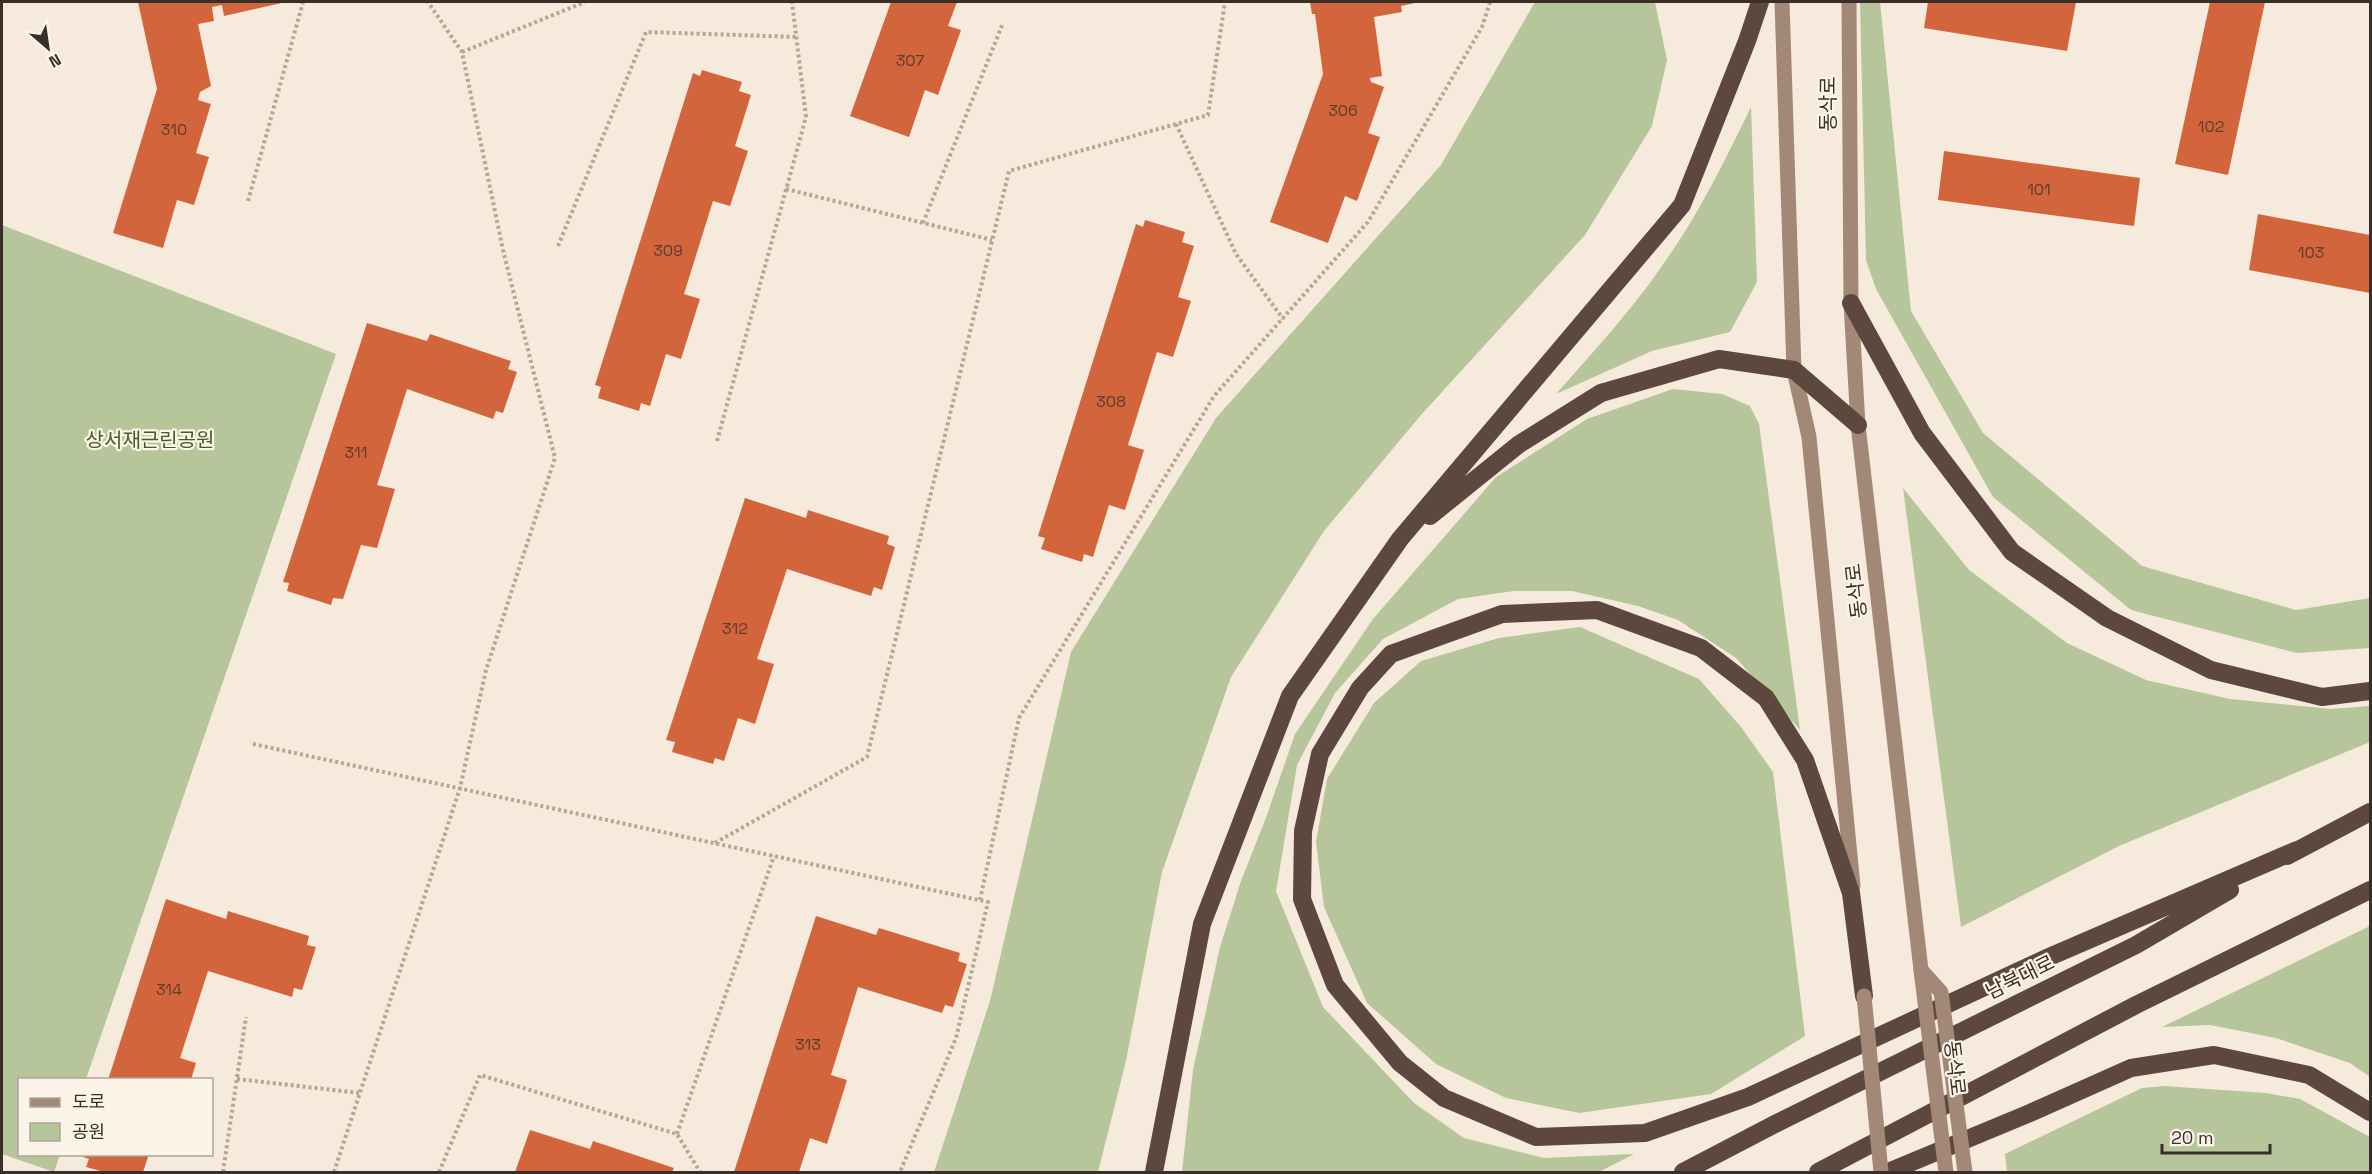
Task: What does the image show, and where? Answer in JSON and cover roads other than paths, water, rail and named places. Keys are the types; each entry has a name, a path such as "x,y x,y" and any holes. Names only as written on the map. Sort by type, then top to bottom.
{"highway":[{"path":"1154,1173 1202,924 1290,696 1400,539 1682,205 1748,41 1760,2"},
{"path":"1851,303 1922,433 2012,552 2107,618 2211,670 2322,697 2370,691"},
{"path":"1400,539 1518,445 1601,393 1719,359 1794,370 1858,425"},
{"path":"1864,996 1851,893 1805,760 1766,698 1701,648 1597,610 1502,614 1391,654 1360,688 1320,754 1304,831 1302,899 1335,985 1400,1063 1444,1098 1536,1137 1645,1133 1748,1097 2049,957 2297,850"},
{"name":"남북대로","path":"1683,1173 1775,1124 2136,945 2297,850 2370,812"},
{"path":"1818,1173 2136,1005 2370,890"},
{"path":"1888,1173 2131,1068 2214,1054 2309,1075 2370,1112"}],"main road":[{"name":"동삭로","path":"1782,2 1794,370 1809,437 1881,1173"},
{"name":"동삭로","path":"1849,2 1851,303 1858,425 1946,1173"},
{"path":"1921,970 1941,992 1965,1173"}],"park label":[{"name":"상서재근린공원","path":"150,440"}]}
